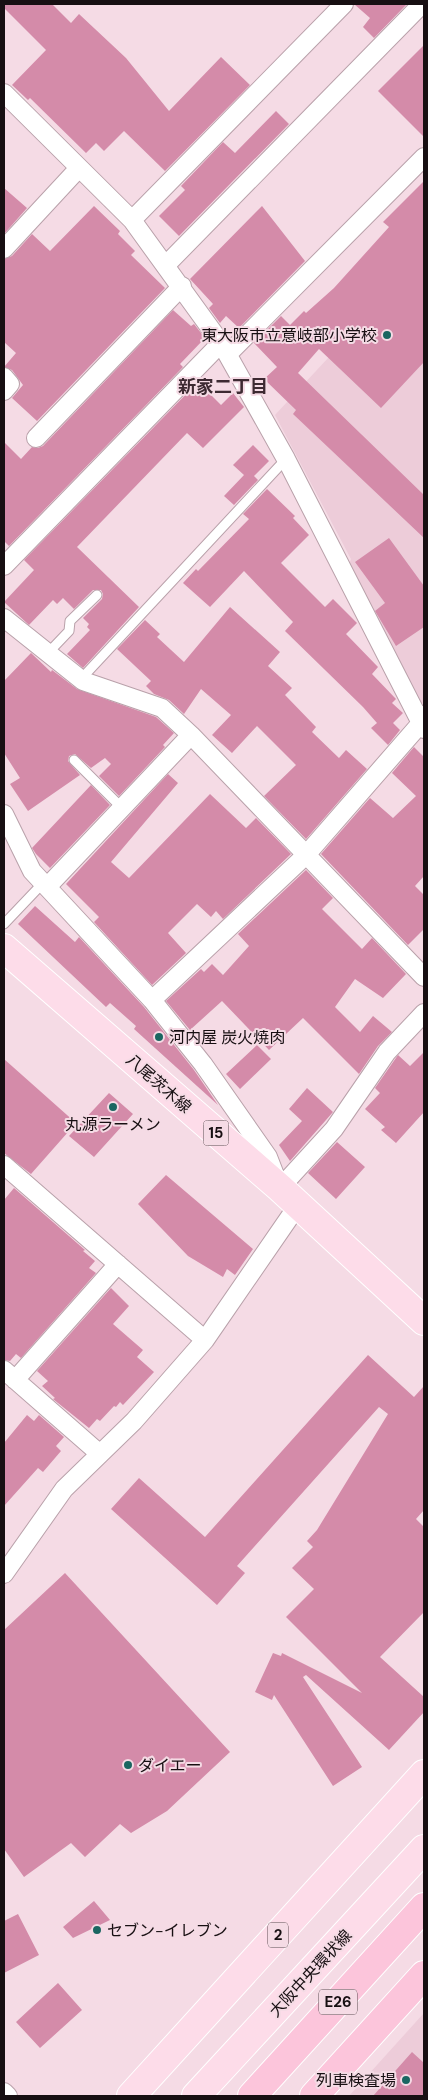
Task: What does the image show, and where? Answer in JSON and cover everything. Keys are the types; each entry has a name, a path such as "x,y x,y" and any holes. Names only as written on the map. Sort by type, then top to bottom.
{"highway":[{"name":"E26","path":"252,2096 424,1907"},
{"name":"E26","path":"314,2096 424,1975"}],"main road":[{"name":"八尾茨木線","path":"4,948 289,1196 424,1321"},
{"name":"2","path":"131,2096 424,1774"},
{"name":"大阪中央環状線","path":"196,2096 424,1849"}],"street":[{"path":"132,220 344,4"},
{"path":"166,264 422,4"},
{"path":"4,93 132,220 182,286 224,348 286,459 423,722 306,855 152,1000"},
{"path":"4,566 224,348 424,157"},
{"path":"4,249 78,168"},
{"path":"36,438 182,286"},
{"path":"4,377 10,384 4,391"},
{"path":"4,618 81,679 162,708 191,735 424,977"},
{"path":"45,885 191,735"},
{"path":"4,814 32,871 152,1000 203,1064 268,1157 289,1196"},
{"path":"4,1574 64,1489 134,1421 205,1340 289,1196 387,1052 424,1013"},
{"path":"4,1165 205,1340"},
{"path":"100,1454 10,1375 118,1264"},
{"path":"4,2092 8,2096"}],"lane":[{"path":"81,679 286,459"},
{"path":"48,653 69,631 70,621 97,595"},
{"path":"74,760 121,807"},
{"path":"4,924 45,885"}],"shaded area":[{"name":"東大阪市立意岐部小学校","path":"424,255 424,703 419,703 349,565 351,559 275,415"},
{"path":"424,2013 424,2096 349,2096"}],"building":[{"path":"4,4 52,4 71,23 79,14 126,58 169,111 221,57 250,85 165,171 124,131 104,151 96,143 86,153 30,98 28,100 12,85 46,50 4,8"},
{"path":"354,4 407,4 374,38 363,27 370,18"},
{"path":"424,45 424,137 378,91"},
{"path":"276,111 289,124 179,236 159,216 185,190 181,186 223,142 235,153"},
{"path":"424,181 424,362 381,408 319,349 298,373 424,495 424,538 293,414 296,410 264,379 277,367 254,343 281,316 290,325 304,311 306,313 334,288 389,227 383,222"},
{"path":"4,188 27,208 4,234"},
{"path":"94,206 120,231 118,234 135,251 131,255 165,288 37,421 12,398 23,385 12,370 4,367 16,353 4,342 4,259 12,256 32,234 50,251"},
{"path":"262,206 305,261 239,328 226,316 220,323 209,308 213,304 190,279"},
{"path":"173,310 191,326 194,324 205,338 180,364 183,367 9,546 4,541 4,442 21,459 32,447 38,448 43,446"},
{"path":"198,382 221,405 233,393 244,407 203,448 187,433 77,547 139,607 83,668 67,654 90,630 87,627 89,624 83,618 102,599 103,594 101,590 93,590 74,609 63,598 57,604 53,600 29,625 4,602 34,570 24,560"},
{"path":"253,445 269,461 254,476 258,480 234,505 224,496 244,475 233,465"},
{"path":"267,489 295,516 293,518 309,535 281,563 325,607 333,599 357,623 346,634 378,667 372,674 396,699 392,703 403,713 393,723 400,730 388,745 371,728 377,723 363,707 285,631 293,622 244,571 210,607 183,583 196,569 198,571 249,519 243,514"},
{"path":"389,538 424,586 424,627 396,646 375,611 385,603 355,562"},
{"path":"230,607 280,652 268,666 292,688 285,695 316,727 312,732 339,758 346,750 367,769 306,839 264,796 296,765 257,726 232,753 212,735 231,715 201,689 184,714 169,700 154,694 146,686 151,681 117,649 145,620 160,634 157,637 184,662"},
{"path":"31,653 51,672 52,670 77,689 156,717 174,733 163,745 165,747 119,796 99,776 111,764 105,758 91,768 75,754 69,756 68,761 80,775 28,811 10,784 20,778 4,753 4,681"},
{"path":"414,747 424,757 424,876 415,886 424,895 424,929 408,945 321,854 370,798 393,818 416,796 392,773"},
{"path":"168,774 178,783 111,862 129,878 210,794 246,828 256,818 291,854 223,919 216,911 211,917 197,904 168,933 186,953 152,985 94,922 99,917 66,884"},
{"path":"91,785 110,805 50,868 32,848"},
{"path":"306,870 333,898 322,909 362,949 372,938 406,974 383,998 355,979 335,1007 360,1032 373,1016 392,1032 378,1046 359,1074 303,1018 269,1050 222,1001 190,1030 166,1001 201,969 204,972 212,964 223,975 249,946 238,934"},
{"path":"35,906 75,942 79,937 144,1007 194,1070 218,1105 134,1029 136,1026 110,1003 106,1007 18,924"},
{"path":"257,1045 271,1059 240,1089 226,1074"},
{"path":"424,1052 424,1112 396,1143 381,1130 385,1127 365,1109 380,1093 375,1088 398,1055 410,1066"},
{"path":"4,1059 76,1123 31,1174 4,1153"},
{"path":"307,1088 333,1112 290,1161 279,1145 302,1121 289,1109"},
{"path":"109,1093 133,1114 94,1157 69,1136"},
{"path":"337,1142 365,1167 336,1199 308,1173"},
{"path":"166,1175 253,1249 235,1275 227,1269 223,1277 188,1256 138,1204"},
{"path":"14,1188 85,1250 83,1251 95,1261 89,1268 96,1273 21,1358 16,1354 10,1361 4,1360 4,1200"},
{"path":"111,1288 129,1306 113,1324 143,1350 137,1357 154,1372 123,1405 120,1402 116,1407 114,1406 100,1421 97,1419 89,1428 53,1399 55,1398 42,1386 48,1381 37,1371"},
{"path":"368,1355 414,1397 424,1386 424,1510 416,1519 424,1527 424,1612 380,1657 424,1697 424,1712 389,1750 306,1675 303,1677 362,1767 333,1786 274,1695 272,1700 255,1692 273,1653 281,1656 282,1653 362,1693 286,1617 314,1589 292,1568 313,1547 307,1541 317,1530 388,1414 379,1407 237,1566 245,1573 217,1605 111,1509 139,1478 205,1537"},
{"path":"27,1415 34,1421 39,1415 64,1437 56,1446 61,1451 43,1472 38,1468 4,1506 4,1443"},
{"path":"65,1573 230,1752 167,1811 131,1833 120,1824 85,1857 71,1843 24,1877 4,1849 4,1630"},
{"path":"94,1901 110,1920 73,1938 63,1927"},
{"path":"18,1914 39,1955 4,1973 4,1921"},
{"path":"58,1983 82,2010 40,2048 16,2022"},
{"name":"列車検査場","path":"412,2052 424,2063 424,2096 373,2096"}],"place":[{"name":"東大阪市立意岐部小学校","path":"387,335"},
{"name":"河内屋 炭火焼肉","path":"159,1037"},
{"name":"丸源ラーメン","path":"113,1107"},
{"name":"ダイエー","path":"128,1765"},
{"name":"セブン-イレブン","path":"97,1930"},
{"name":"列車検査場","path":"406,2080"}],"district":[{"name":"新家二丁目","path":"223,387"}]}
